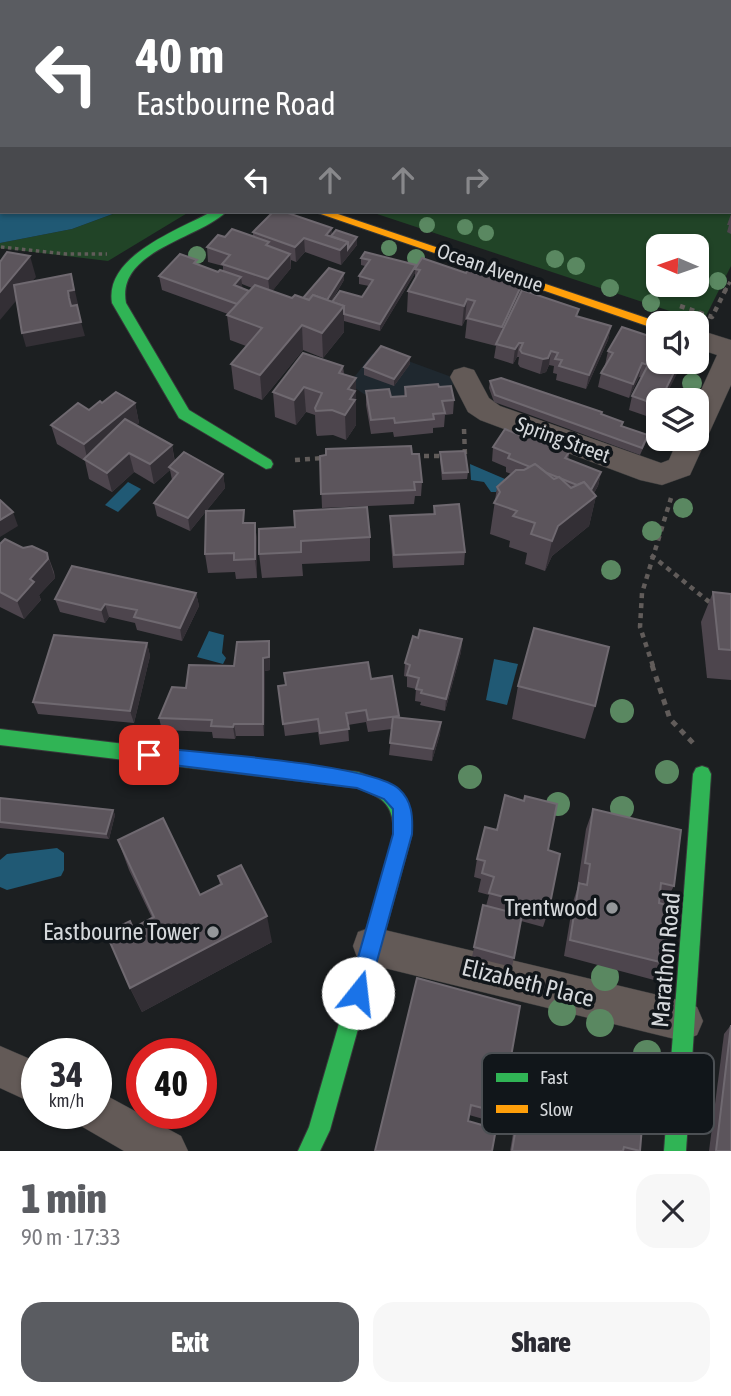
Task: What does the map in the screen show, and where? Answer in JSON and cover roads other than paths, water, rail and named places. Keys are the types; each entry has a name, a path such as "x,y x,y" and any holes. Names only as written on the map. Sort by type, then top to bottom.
{"street":[{"path":"216,214 134,264 122,276 116,291 119,303 184,414 266,464"},
{"name":"Ocean Avenue","path":"327,214 646,321"},
{"path":"709,342 731,349"},
{"path":"709,402 731,355"},
{"name":"Spring Street","path":"464,377 478,405 490,413 640,468 662,474 680,467 687,451"},
{"path":"0,737 358,780 390,793 400,804 404,815 402,834 319,1130 309,1151"},
{"name":"Marathon Road","path":"681,1053 692,945 702,774"},
{"name":"Elizabeth Place","path":"372,946 683,1021"},
{"path":"0,1067 21,1077"},
{"path":"112,1120 166,1151"}],"water":[{"path":"0,214 113,214 72,229 0,243"},
{"path":"470,464 505,479 496,492 491,492 484,482 471,480"},
{"path":"128,482 141,489 118,512 105,505"},
{"path":"209,631 224,635 222,653 226,658 223,664 197,657"},
{"path":"494,659 518,664 507,705 486,700"},
{"path":"57,848 64,853 64,870 61,876 7,890 0,887 0,860 7,854"}],"place":[{"name":"Trentwood","path":"612,908"},
{"name":"Eastbourne Tower","path":"213,932"}]}
